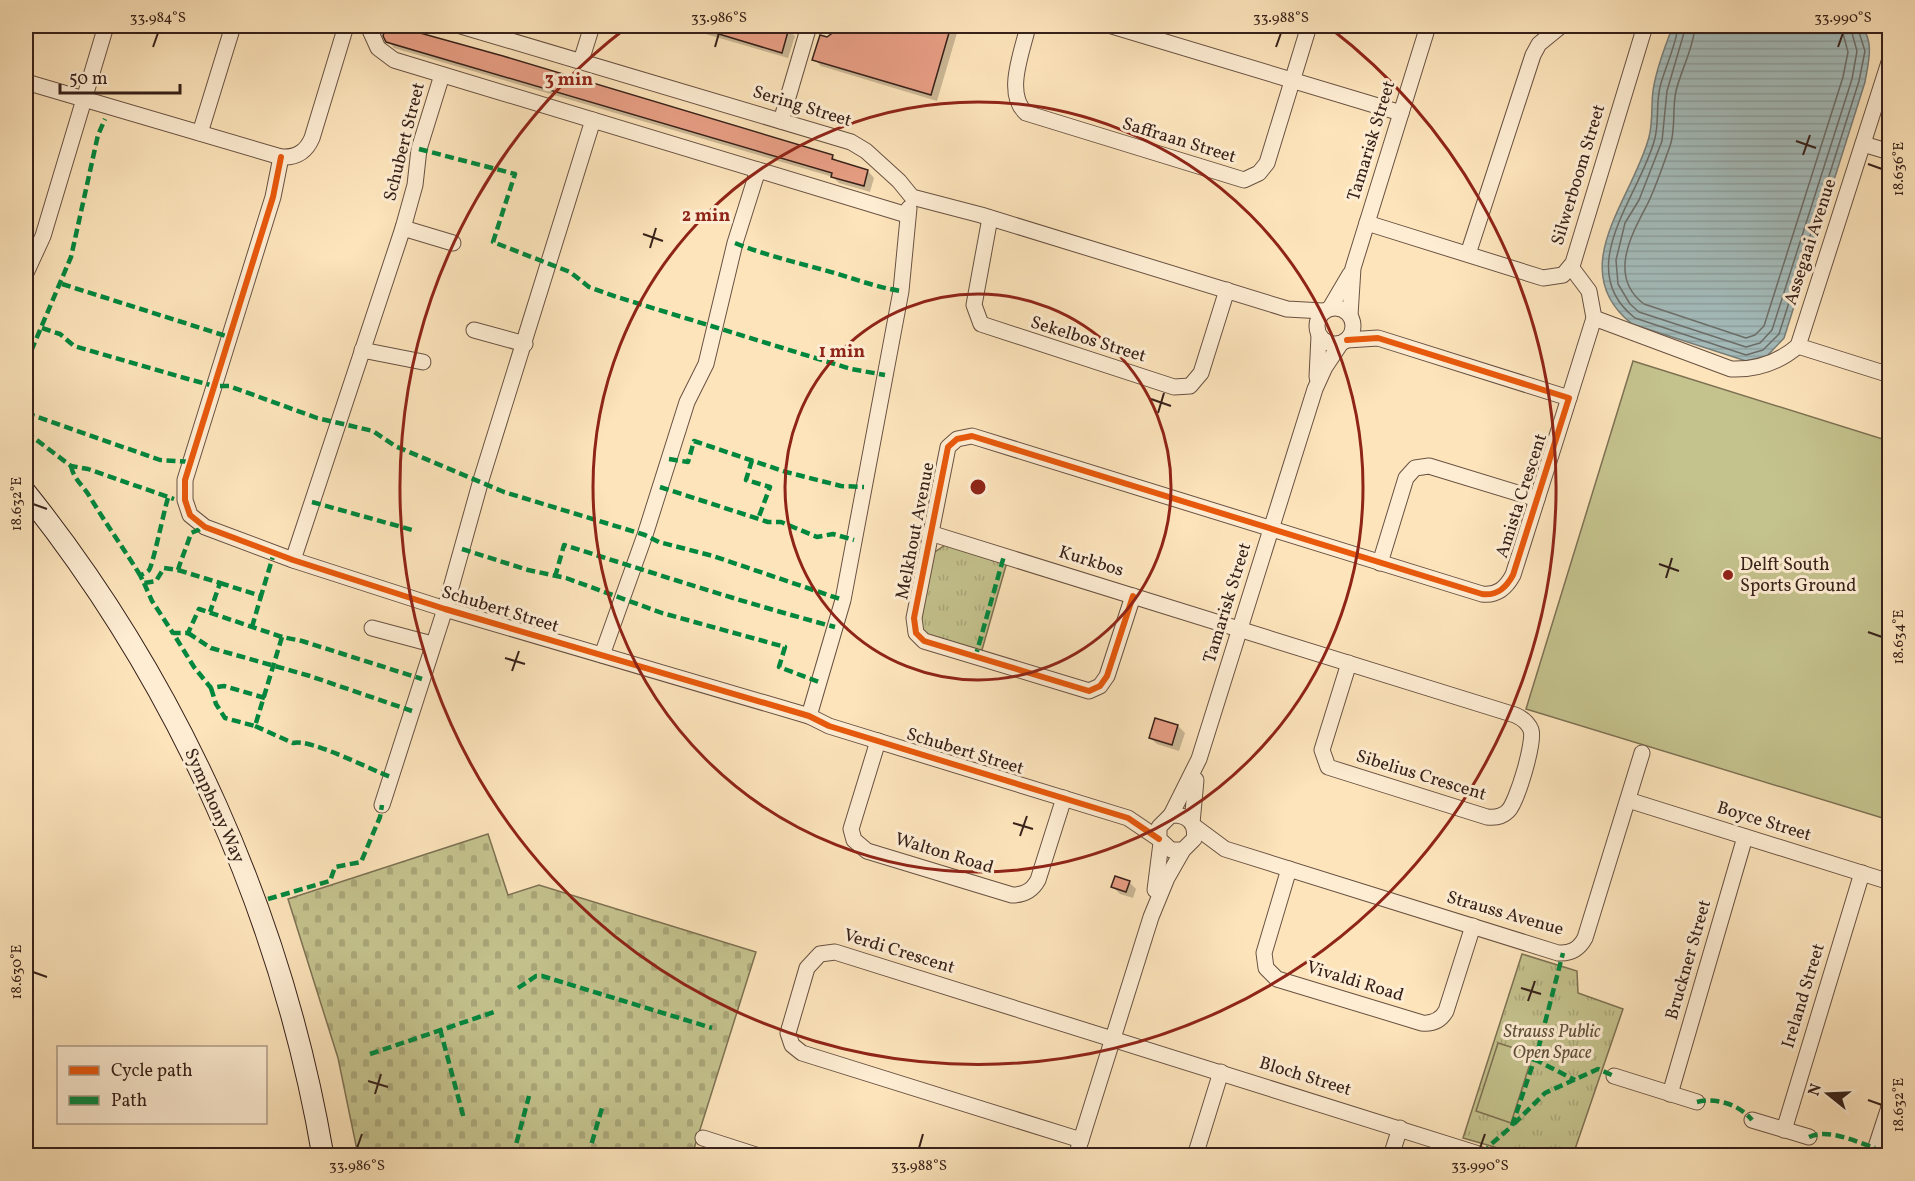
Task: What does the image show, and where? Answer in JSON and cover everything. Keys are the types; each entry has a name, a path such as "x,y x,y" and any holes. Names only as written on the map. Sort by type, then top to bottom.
{"main road":[{"name":"Symphony Way","path":"26,493 68,548 126,636 173,716 217,808 262,924 286,998 306,1068 323,1155"}],"street":[{"path":"26,273 43,237 106,26"},
{"path":"200,133 233,26"},
{"path":"26,82 281,157 299,154 309,145 346,26"},
{"path":"368,26 375,43 388,57 907,215"},
{"name":"Sering Street","path":"461,26 858,146 899,181 912,196"},
{"path":"581,61 592,26"},
{"path":"781,121 809,26"},
{"name":"Saffraan Street","path":"1028,26 1015,92 1018,104 1026,113 1238,180 1254,177 1267,163 1309,26"},
{"path":"1112,26 1401,113"},
{"name":"Tamarisk Street","path":"1352,318 1350,287 1353,268 1428,26"},
{"path":"1468,254 1533,55 1539,44 1560,26"},
{"name":"Silwerboom Street","path":"1367,223 1543,278 1557,278 1571,267 1644,26"},
{"name":"Assegaai Avenue","path":"1798,346 1890,59"},
{"name":"Schubert Street","path":"293,560 403,228 415,185 419,149 442,75"},
{"name":"Schubert Street","path":"382,806 445,609 478,491 593,120"},
{"path":"1863,144 1890,152"},
{"name":"Schubert Street","path":"281,157 273,197 185,480 185,500 190,515 205,527 293,560 445,609 809,716 830,726 1128,818 1160,841"},
{"path":"602,655 645,535 687,402 706,364 735,243 758,170"},
{"path":"809,716 843,600 901,291 907,215 912,196 1287,309 1340,308 1378,338 1569,398"},
{"name":"Sekelbos Street","path":"990,218 974,305 981,324 1174,387 1190,386 1201,374 1227,290"},
{"path":"403,228 453,243"},
{"path":"1571,267 1589,291 1594,318 1731,369 1744,370 1769,365 1798,346 1890,375"},
{"name":"Tamarisk Street","path":"1327,310 1353,268"},
{"path":"1287,309 1327,342 1378,338"},
{"path":"1318,333 1327,310"},
{"path":"1344,342 1354,328 1352,318"},
{"name":"Amista Crescent","path":"1271,530 1482,594 1495,594 1505,587 1513,575 1594,318"},
{"path":"474,330 525,344"},
{"name":"Tamarisk Street","path":"1315,389 1318,333"},
{"name":"Tamarisk Street","path":"1169,817 1199,759 1315,389 1328,361 1344,342"},
{"path":"362,350 423,362"},
{"name":"Melkhout Avenue","path":"1133,596 1107,676 1095,690 1083,691 929,644 920,638 915,628 930,533 946,452 952,442 967,436 1271,530"},
{"path":"1380,563 1406,478 1415,468 1430,466 1537,499"},
{"name":"Kurkbos","path":"930,533 1240,629"},
{"path":"372,628 432,644"},
{"name":"Sibelius Crescent","path":"1240,629 1349,663 1524,720 1531,730 1532,743 1514,801 1507,812 1497,817 1487,817 1328,767 1322,750 1349,663"},
{"name":"Walton Road","path":"878,741 851,829 858,845 878,855 1012,896 1020,895 1031,890 1038,880 1064,798"},
{"name":"Strauss Avenue","path":"1185,849 1225,849 1558,952 1569,952 1579,947 1585,938 1642,753"},
{"name":"Tamarisk Street","path":"1193,825 1199,759"},
{"name":"Boyce Street","path":"1628,800 1890,882"},
{"path":"1076,1155 1150,916 1160,841 1159,827 1169,817 1186,817 1193,825 1194,839 1185,849 1150,916"},
{"name":"Schubert Street","path":"1128,818 1169,817"},
{"name":"Strauss Avenue","path":"1193,825 1225,849"},
{"name":"Bruckner Street","path":"1670,1094 1745,837"},
{"path":"1160,841 1171,850 1185,849"},
{"name":"Vivaldi Road","path":"1288,869 1263,958 1269,972 1288,982 1422,1023 1432,1023 1440,1019 1446,1011 1473,926"},
{"name":"Ireland Street","path":"1784,1130 1862,873"},
{"name":"Verdi Crescent","path":"1081,1140 802,1053 792,1045 789,1026 810,962 820,954 830,952 1113,1038"},
{"name":"Bloch Street","path":"1113,1038 1485,1155"},
{"path":"1195,1155 1221,1072"},
{"path":"1614,1076 1697,1102"},
{"path":"1880,1147 1890,1104"},
{"path":"1752,1120 1809,1137"},
{"path":"1391,1155 1400,1128"},
{"path":"703,1138 752,1154"}],"green space":[{"name":"Delft South Sports Ground","path":"1633,361 1889,441 1889,820 1526,709"},
{"path":"945,545 1007,562 982,650 948,645 933,638 920,627 932,554"},
{"path":"488,834 508,895 539,885 756,952 692,1155 358,1155 338,1058 288,899"},
{"name":"Strauss Public Open Space","path":"1522,954 1577,971 1578,993 1623,1009 1573,1155 1522,1155 1463,1138"},
{"path":"1498,1043 1533,1054 1511,1123 1476,1111"}],"water":[{"path":"1673,26 1861,26 1868,39 1869,60 1865,82 1784,338 1767,356 1746,361 1632,324 1612,303 1603,280 1603,257 1609,233 1641,161 1649,137 1654,83"}],"building":[{"path":"386,26 395,26 503,56 833,155 832,159 868,170 864,186 831,177 832,173 386,42 383,36"},
{"path":"702,26 781,26 789,28 782,53 702,29"},
{"path":"837,26 951,26 931,95 812,60 820,35 827,37 835,31"},
{"path":"1155,718 1178,725 1172,745 1149,738"},
{"path":"1115,876 1130,881 1126,892 1111,887"}],"marked path":[{"path":"26,363 71,257 98,135 105,119"},
{"path":"419,149 515,174 493,242 570,272 589,287 617,297 851,369 885,375"},
{"path":"735,243 780,258 901,291"},
{"path":"62,284 229,337"},
{"path":"42,328 60,334 74,346 214,386 229,386 317,418 373,431 395,446 504,492 645,535 659,542 713,556 843,600"},
{"path":"26,413 160,460 191,462"},
{"path":"26,432 71,466 88,469 174,499"},
{"path":"669,459 688,462 694,441 786,472 841,486 864,487"},
{"path":"752,460 746,480 770,487 758,519"},
{"path":"71,466 76,479 140,575"},
{"path":"660,487 768,522 781,522 817,537 833,534 854,540"},
{"path":"168,498 151,566 147,572 140,575 144,583 156,581 164,568 178,570 191,533 205,527"},
{"path":"312,502 416,531"},
{"path":"555,577 564,545 835,627"},
{"path":"462,549 528,570 566,578 662,613 785,647 779,667 819,682"},
{"path":"220,583 261,596 274,553"},
{"path":"975,658 1004,556"},
{"path":"178,570 220,583 210,612"},
{"path":"144,583 152,601 173,633"},
{"path":"252,627 261,596"},
{"path":"265,698 224,686 211,688 194,667 173,633 188,633 199,609 282,637"},
{"path":"188,633 211,648 310,676 412,711"},
{"path":"211,688 216,704 225,718 255,726 282,637 302,641 422,679"},
{"path":"255,726 293,743 313,745 391,777"},
{"path":"268,899 330,881 335,867 361,862 380,817 382,805"},
{"path":"1485,1155 1489,1146 1512,1126 1539,1046 1563,953"},
{"path":"518,988 536,976 542,976 712,1028"},
{"path":"370,1054 497,1011"},
{"path":"440,1029 464,1119"},
{"path":"1534,1059 1575,1080"},
{"path":"1514,1124 1545,1093 1598,1069 1614,1076"},
{"path":"513,1156 529,1096"},
{"path":"1697,1102 1712,1101 1734,1106 1752,1120"},
{"path":"588,1156 602,1108"},
{"path":"1809,1137 1834,1135 1875,1148"}],"cycle path":[{"path":"281,157 273,197 185,480 185,500 190,515 205,527 293,560 445,609 809,716 829,726 1128,818 1159,839"},
{"path":"1133,596 1107,676 1100,686 1089,691 924,641 916,633 914,618 948,447 957,439 972,436 1482,594 1492,594 1507,584 1513,575 1569,398 1378,338 1347,340"}],"place":[{"name":"Delft South Sports Ground","path":"1728,575"}]}
